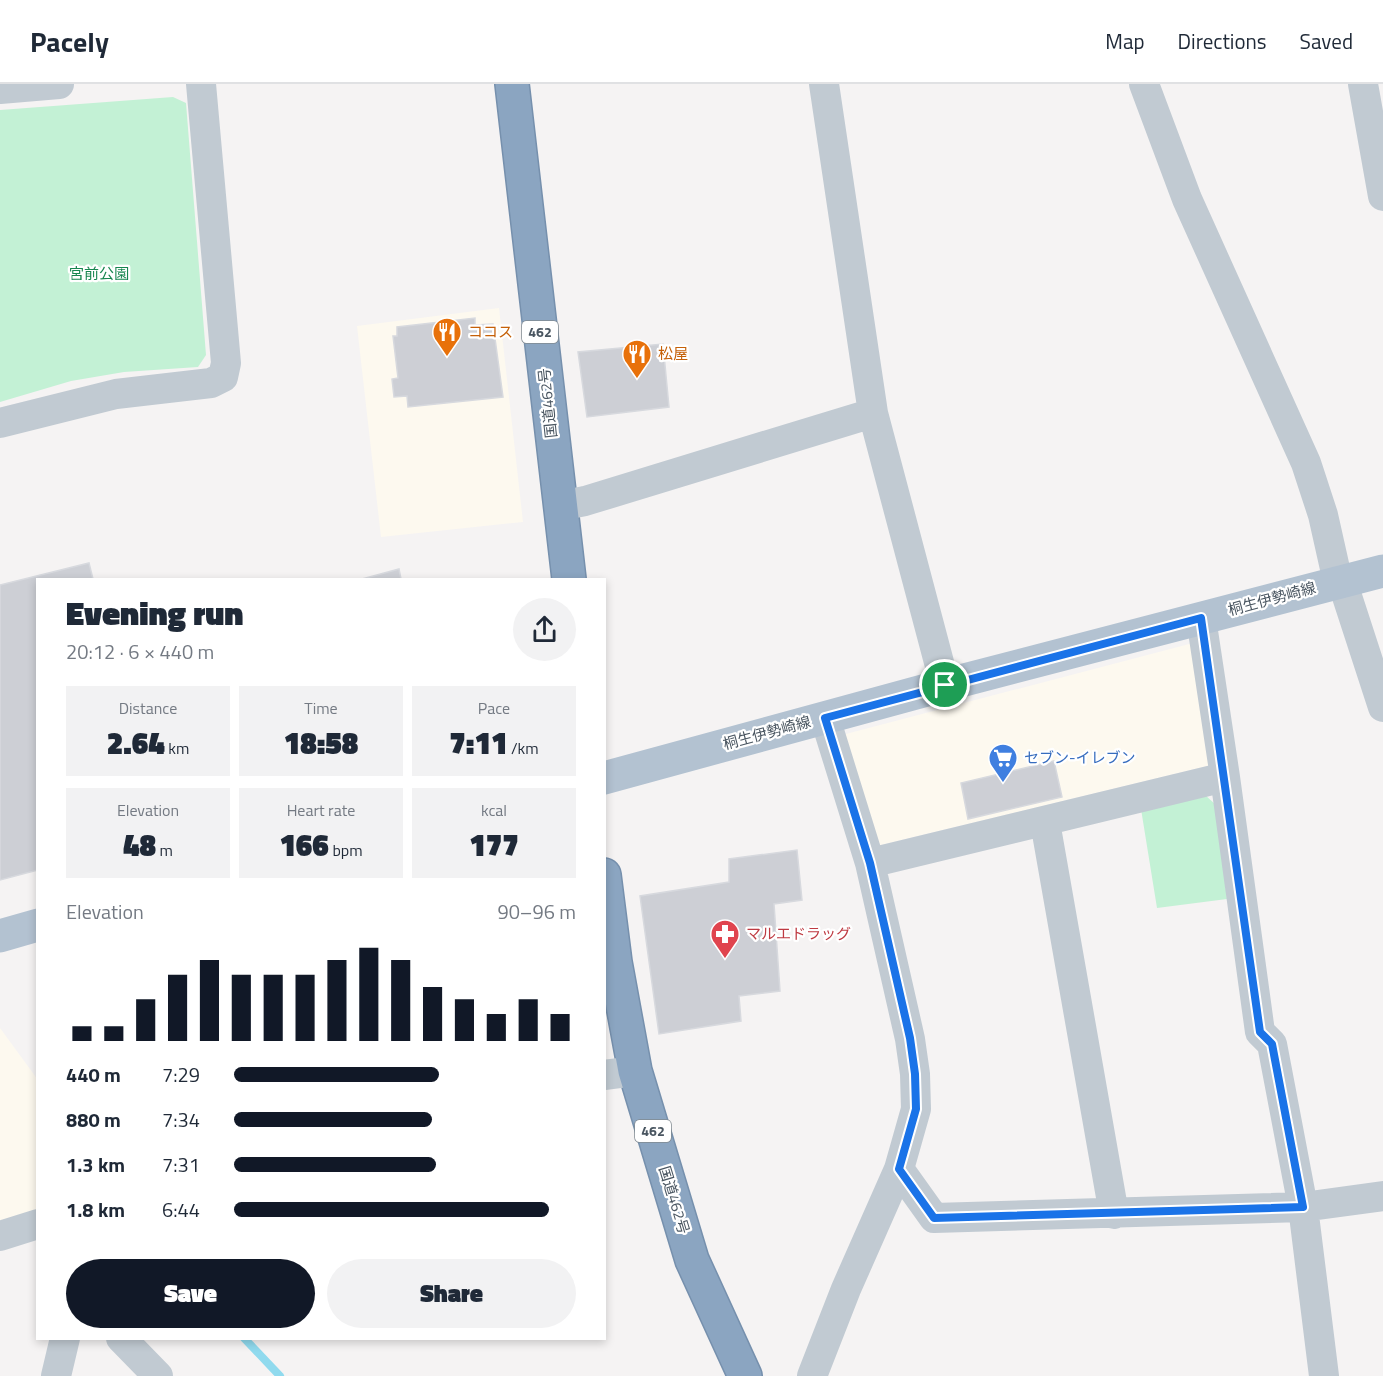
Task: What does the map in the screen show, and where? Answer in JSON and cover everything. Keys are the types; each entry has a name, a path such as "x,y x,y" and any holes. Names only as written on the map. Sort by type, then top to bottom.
{"highway":[{"name":"国道462号","path":"512,84 568,578"},
{"name":"国道462号","path":"606,891 615,962 620,1072 692,1260 745,1376"}],"main road":[{"name":"桐生伊勢崎線","path":"606,776 1383,571"},
{"path":"0,936 36,927"}],"street":[{"path":"0,89 59,84"},
{"path":"0,423 116,394 211,383 223,377 226,363 201,84"},
{"path":"824,84 873,413 945,685"},
{"path":"1144,84 1187,200 1306,463 1323,514 1340,582 1383,707"},
{"path":"1363,84 1383,196"},
{"path":"560,506 585,501 873,413"},
{"path":"1201,618 1260,1032 1272,1044 1303,1207 1324,1376"},
{"path":"812,1376 846,1289 899,1169 916,1109 915,1074 910,1038 870,863 825,718"},
{"path":"870,863 1225,777"},
{"path":"1045,822 1114,1214"},
{"path":"899,1169 934,1218 1303,1207 1383,1196"},
{"path":"0,1236 36,1225"},
{"path":"56,1376 65,1340"},
{"path":"123,1340 158,1376"}],"shaded area":[{"path":"499,308 523,522 381,537 357,326"},
{"path":"1193,643 1215,764 876,846 842,735"},
{"path":"0,1028 36,1077 36,1213 0,1225"}],"green space":[{"name":"宮前公園","path":"173,97 186,103 206,355 198,367 124,372 71,381 0,402 0,110"},
{"path":"1205,795 1216,805 1227,899 1157,908 1141,809"}],"building":[{"name":"ココス","path":"475,318 475,325 493,324 503,397 408,407 407,396 394,397 392,379 398,378 393,336 397,336 397,327"},
{"path":"663,344 669,407 587,417 578,352"},
{"path":"89,563 93,578 36,578 36,871 0,880 0,585"},
{"path":"399,569 401,578 366,578"},
{"path":"1054,761 1062,797 968,819 961,783"},
{"path":"797,850 802,900 774,904 780,991 739,996 741,1021 659,1034 640,896 729,882 729,859"}],"waterway":[{"path":"246,1340 280,1376"}],"place":[{"name":"ココス","path":"447,358"},
{"name":"松屋","path":"637,380"},
{"name":"セブン-イレブン","path":"1003,784"},
{"name":"マルエドラッグ","path":"725,960"}],"route":[{"path":"1201,618 1260,1032 1272,1044 1303,1207 934,1218 922,1198 899,1169 916,1109 915,1074 910,1038 870,863 825,718 945,685 1201,618"}]}
